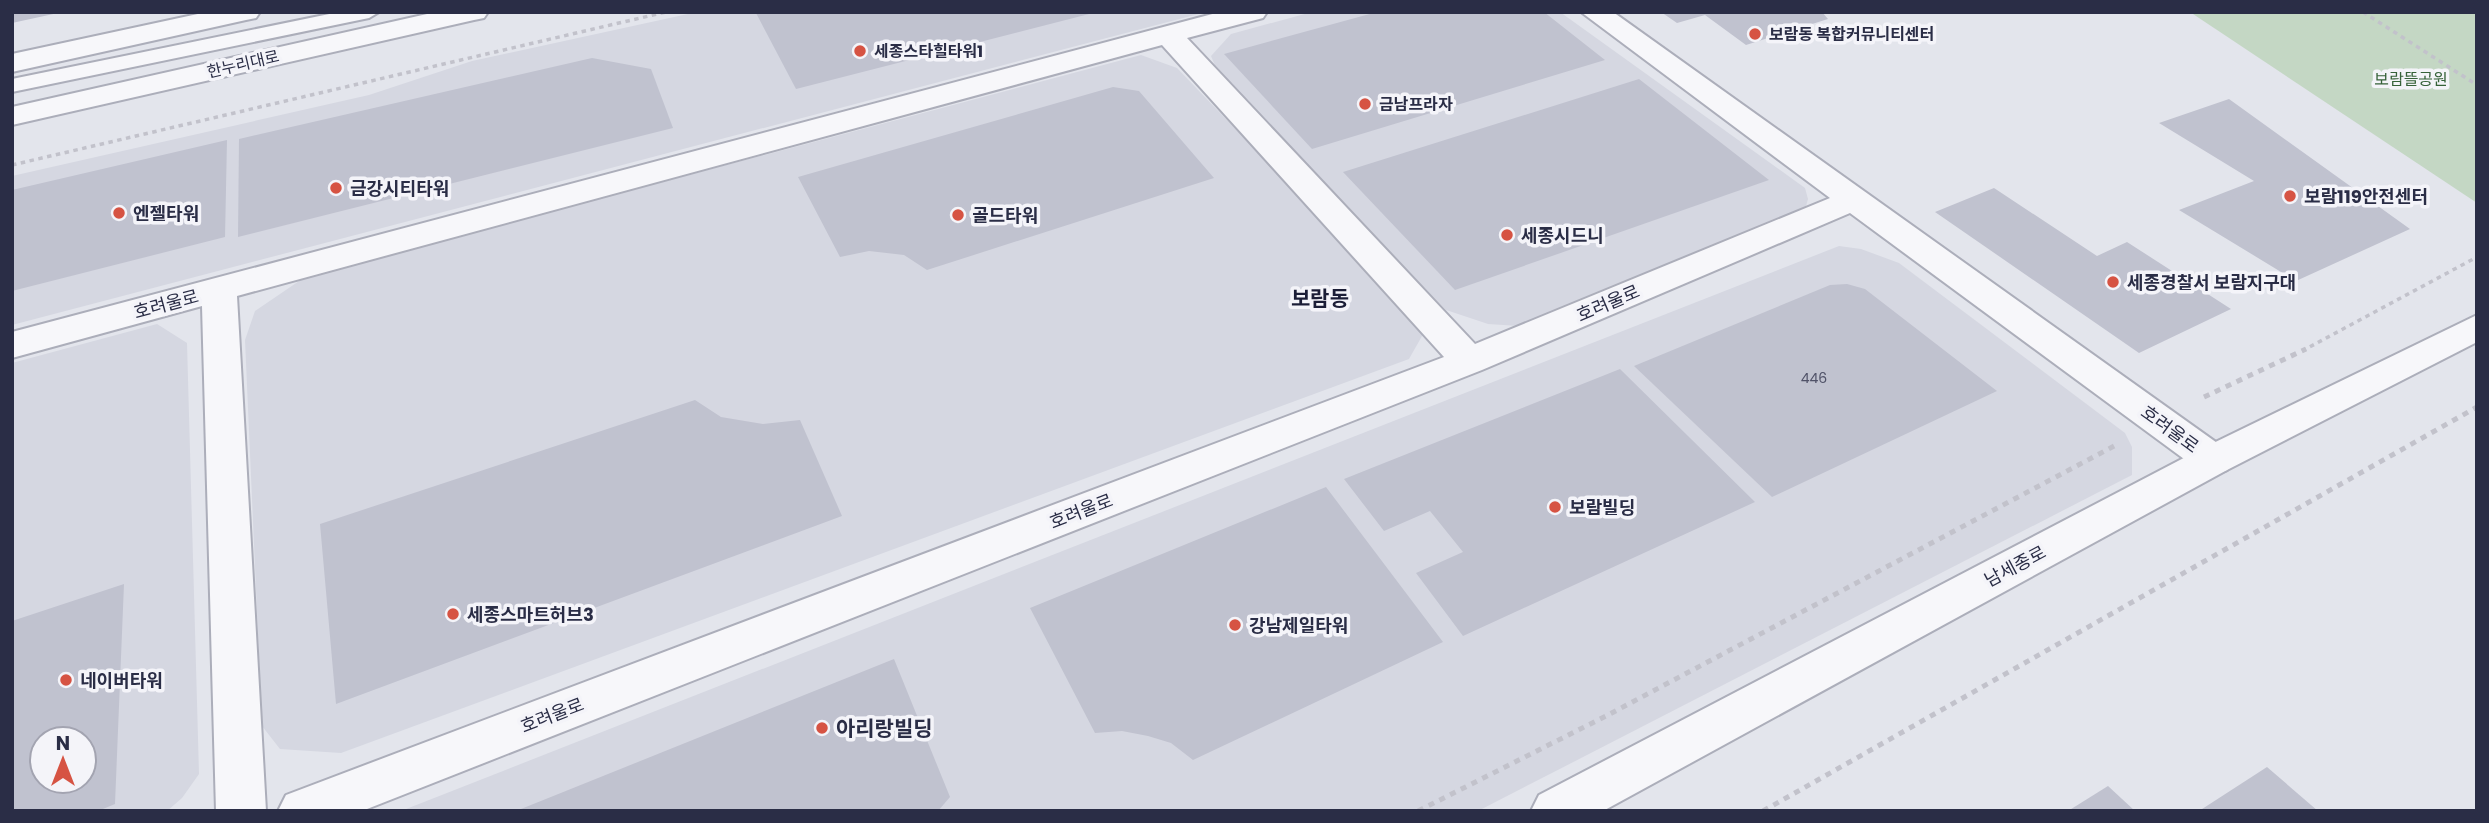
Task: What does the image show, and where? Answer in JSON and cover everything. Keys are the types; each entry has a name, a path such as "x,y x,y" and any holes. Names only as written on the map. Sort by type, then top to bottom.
{"street":[{"path":"12,63 246,12"},
{"name":"한누리대로","path":"12,116 474,12"},
{"name":"호려울로","path":"12,345 1253,12"},
{"name":"호려울로","path":"1595,12 2213,460"},
{"path":"1168,35 1469,361"},
{"name":"호려울로","path":"303,811 1469,361 1854,200"},
{"path":"219,290 241,811"},
{"name":"남세종로","path":"1556,811 2213,460 2477,327"}],"lane":[{"path":"12,86 369,12"}],"path":[{"path":"12,165 666,12"},
{"path":"2363,12 2477,85"},
{"path":"1418,811 1618,710 2160,421 2338,334 2477,257"},
{"path":"1763,811 2477,407"}],"shaded area":[{"path":"697,12 1206,12 12,325 12,176 369,95 472,61"},
{"path":"1312,12 1560,12 1805,188 1808,199 1803,217 1519,326 1488,324 1446,310 1219,75 1211,56 1231,34"},
{"path":"1141,55 1177,68 1422,323 1422,336 1409,359 341,753 280,749 262,726 245,340 255,311 305,277"},
{"path":"1839,246 1861,249 1899,263 2125,433 2132,447 2132,475 1478,811 401,811"},
{"path":"157,324 187,343 199,774 182,798 167,811 12,811 12,363"}],"green space":[{"name":"보람뜰공원","path":"2190,12 2477,12 2477,203"}],"building":[{"path":"12,12 58,12 58,13 12,23"},
{"name":"금남프라자","path":"1377,12 1544,12 1605,60 1312,149 1224,54"},
{"name":"보람동 복합커뮤니티센터","path":"1661,12 1822,12 1828,19 1746,45 1705,15 1677,23"},
{"name":"세종스타힐타워1","path":"756,13 1093,13 796,89"},
{"name":"금강시티타워","path":"592,58 651,69 673,128 238,237 239,139"},
{"name":"세종시드니","path":"1639,79 1769,180 1455,290 1343,172"},
{"name":"골드타워","path":"1113,87 1139,91 1214,178 927,270 904,255 869,251 840,257 798,177"},
{"name":"보람119안전센터","path":"2229,99 2410,229 2296,281 2179,210 2254,181 2159,123"},
{"name":"엔젤타워","path":"227,140 225,237 12,291 12,190"},
{"name":"세종경찰서 보람지구대","path":"1994,188 2097,256 2127,242 2231,309 2139,353 1935,212"},
{"path":"1847,284 1865,289 1997,391 1772,497 1634,366 1830,285"},
{"name":"보람빌딩","path":"1620,369 1755,502 1463,636 1416,573 1463,552 1430,511 1384,531 1344,479"},
{"name":"세종스마트허브3","path":"695,400 721,417 763,424 800,420 842,516 336,704 320,524"},
{"name":"강남제일타워","path":"1326,487 1443,642 1193,760 1171,743 1148,736 1122,731 1095,733 1030,608"},
{"name":"네이버타워","path":"124,584 115,804 98,811 12,811 12,621"},
{"name":"아리랑빌딩","path":"894,659 950,797 938,811 516,811"},
{"path":"2267,767 2318,811 2199,811"},
{"path":"2108,786 2135,811 2068,811"}],"place":[{"name":"보람동 복합커뮤니티센터","path":"1755,34"},
{"name":"세종스타힐타워1","path":"860,51"},
{"name":"금남프라자","path":"1365,104"},
{"name":"금강시티타워","path":"336,188"},
{"name":"보람119안전센터","path":"2290,196"},
{"name":"엔젤타워","path":"119,213"},
{"name":"골드타워","path":"958,215"},
{"name":"세종시드니","path":"1507,235"},
{"name":"세종경찰서 보람지구대","path":"2113,282"},
{"name":"보람빌딩","path":"1555,507"},
{"name":"세종스마트허브3","path":"453,614"},
{"name":"강남제일타워","path":"1235,625"},
{"name":"네이버타워","path":"66,680"},
{"name":"아리랑빌딩","path":"822,728"}],"district":[{"name":"보람동","path":"1320,298"}]}
